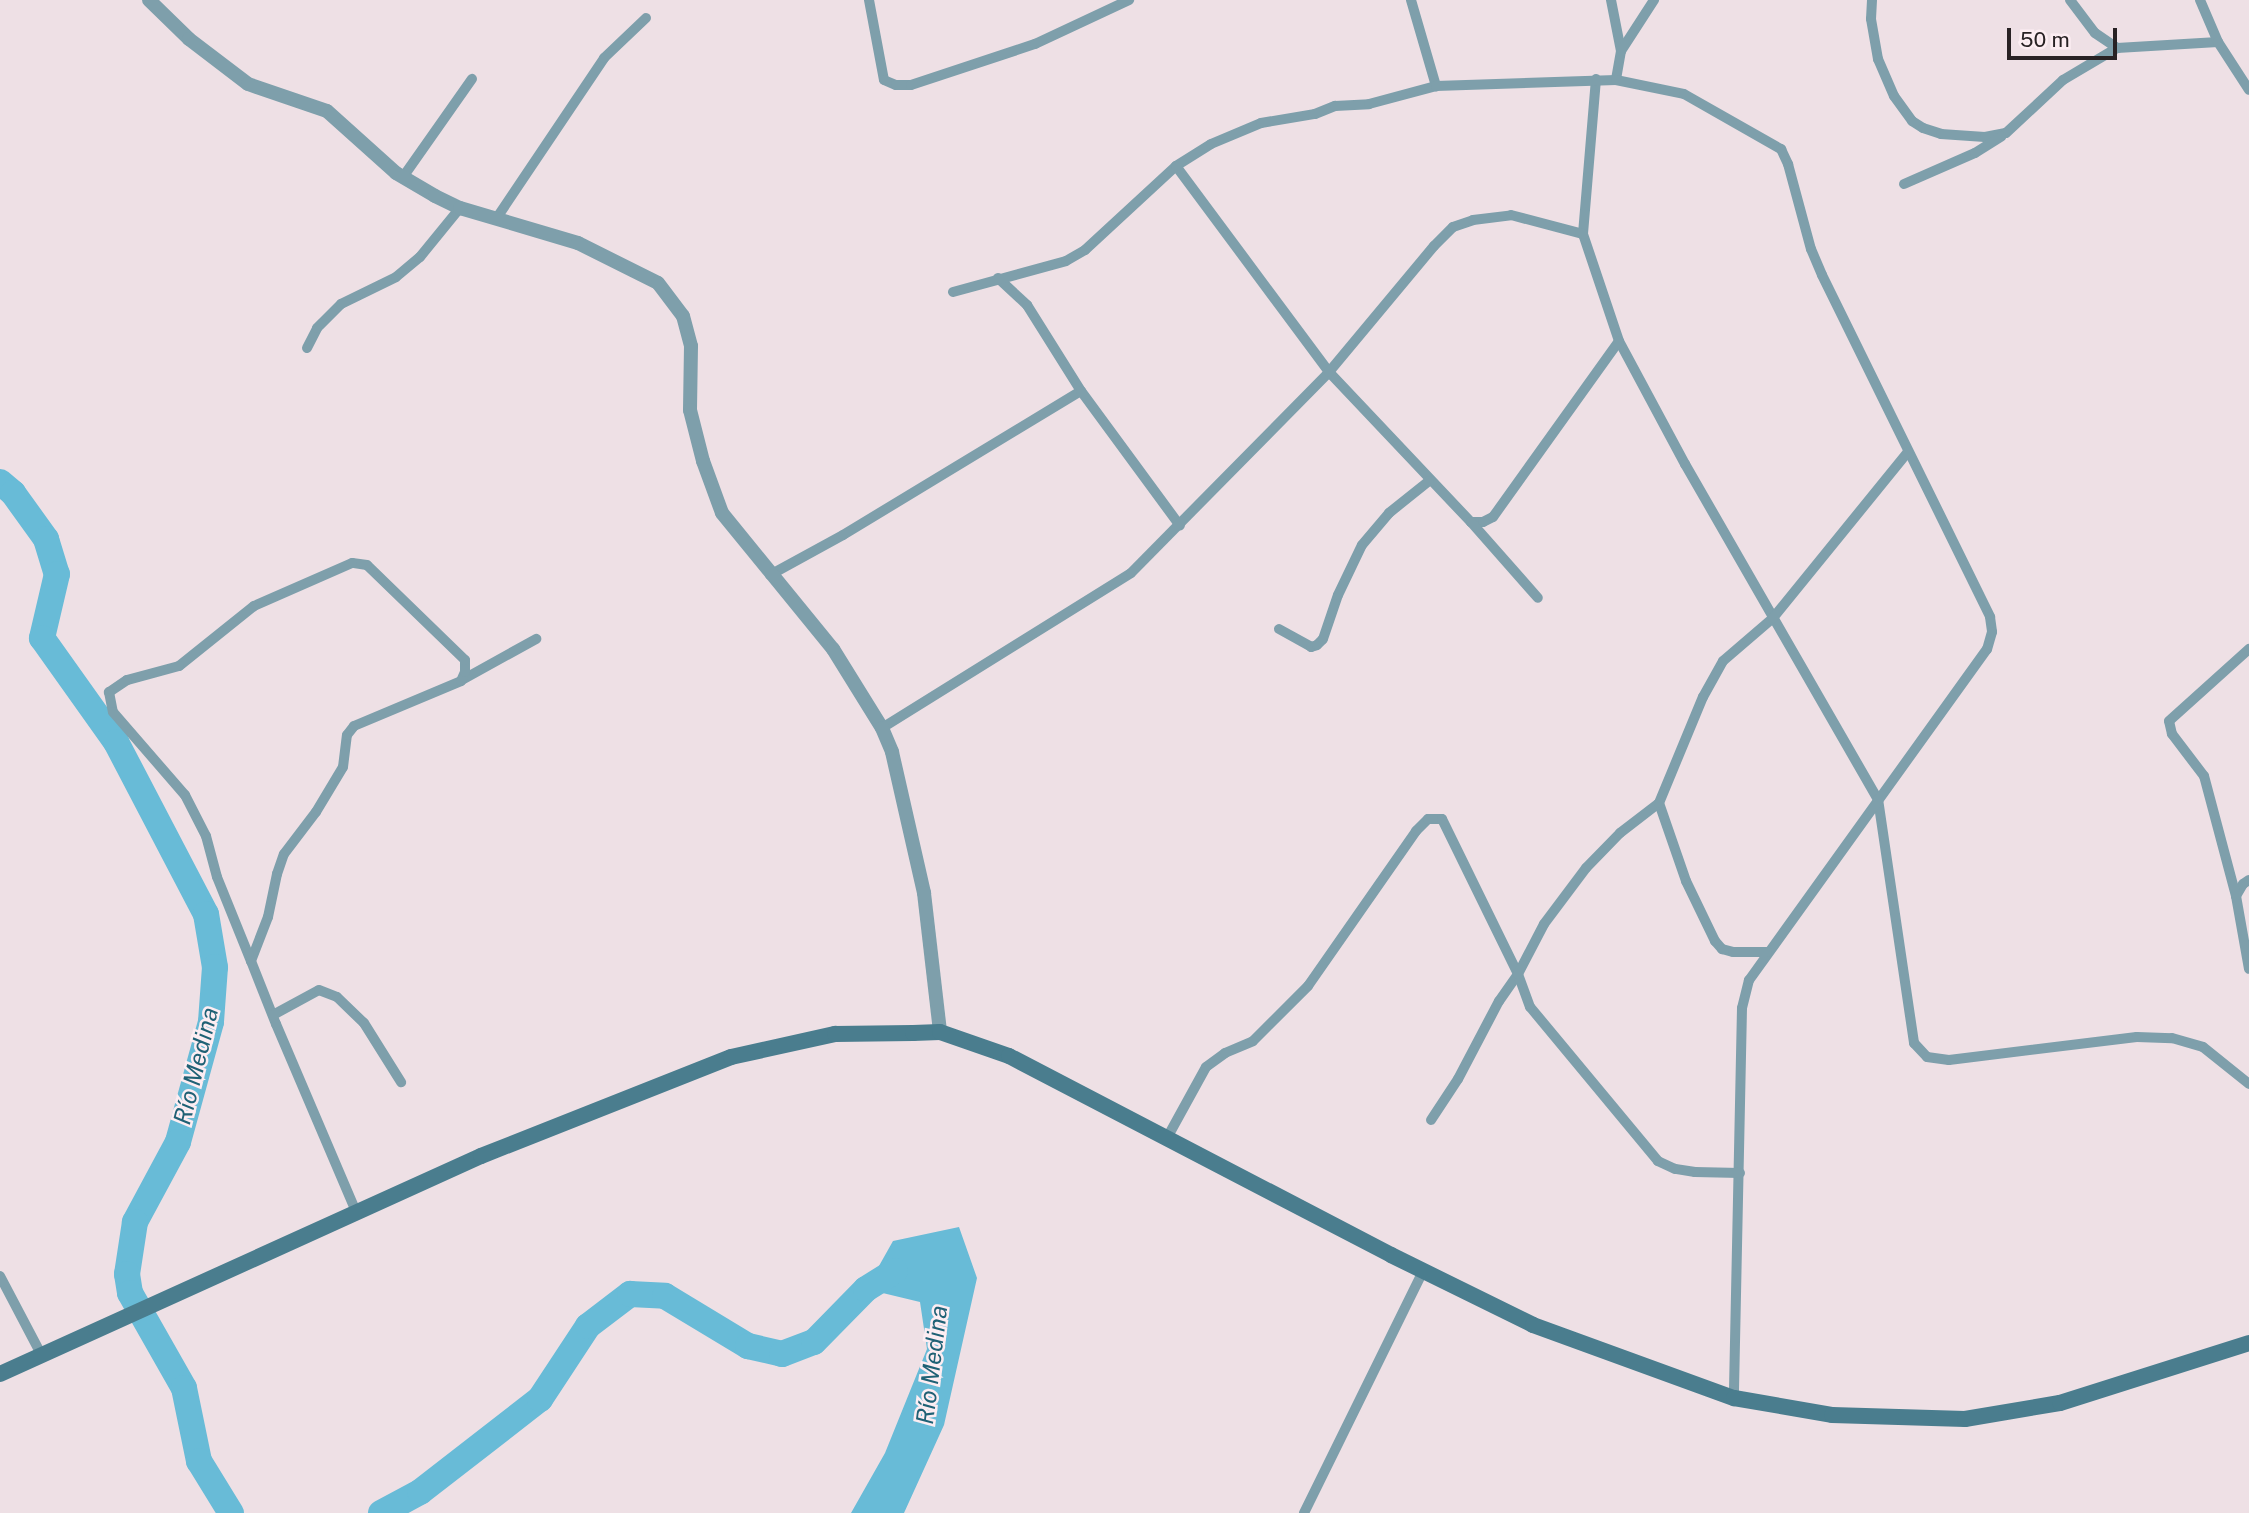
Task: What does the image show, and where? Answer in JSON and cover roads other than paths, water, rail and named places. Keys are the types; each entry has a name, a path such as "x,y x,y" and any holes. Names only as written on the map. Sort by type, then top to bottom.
{"main road":[{"path":"0,1374 481,1156 730,1056 835,1034 940,1032 1009,1056 1423,1271 1533,1325 1734,1398 1832,1415 1965,1419 2060,1402 2249,1343"}],"street":[{"path":"149,0 189,39 248,84 327,111 403,177 460,208 578,243 658,283 683,316 691,346 690,410 703,461 722,513 833,649 882,728 895,763 925,893 940,1032"},
{"path":"869,0 884,80 896,85 911,85 1035,44 1129,0"},
{"path":"1411,0 1436,86"},
{"path":"1611,0 1621,51 1616,80"},
{"path":"1621,51 1654,0"},
{"path":"1871,0 1871,19 1878,59 1894,96 1912,121 1941,134 1985,137 2006,133"},
{"path":"2070,0 2095,33 2117,48"},
{"path":"2200,0 2218,42 2249,90"},
{"path":"496,219 604,58 646,18"},
{"path":"1904,184 1975,153 2006,133 2063,80 2117,48 2218,42"},
{"path":"403,177 472,79"},
{"path":"1596,79 1583,234 1619,341 1773,618 1878,799 1914,1044 1927,1057 1949,1060 2137,1037 2172,1038 2203,1047 2249,1084"},
{"path":"953,292 1066,261 1085,250 1176,166 1211,144 1261,123 1315,114 1335,106 1368,104 1436,86 1616,80 1684,94 1781,149 1788,164 1811,249 1822,275 1990,617 1992,632 1987,649 1878,799 1792,924 1767,952 1749,980 1742,1008 1734,1398"},
{"path":"1176,166 1329,372 1429,481 1471,522 1538,598"},
{"path":"307,348 317,328 341,304 396,277 420,257 460,208"},
{"path":"882,728 1131,573 1329,372 1453,227 1473,220 1511,215 1583,234"},
{"path":"998,278 1027,304 1081,391 1180,526"},
{"path":"1471,522 1483,522 1493,517 1619,341"},
{"path":"770,575 843,535 1081,391"},
{"path":"1431,1120 1458,1079 1544,924 1586,868 1619,833 1659,803 1703,697 1723,661 1773,618 1908,452"},
{"path":"1279,629 1311,647 1323,639 1338,595 1362,545 1389,513 1429,481"},
{"path":"358,1214 217,877 206,836 190,805 113,712 108,692 127,680 179,666 254,606 352,564 367,565 465,660 465,672 461,681"},
{"path":"251,961 268,917 284,854 316,812 343,767 347,735 354,726 461,681 536,639"},
{"path":"2249,649 2169,721 2172,734 2204,776 2236,896 2249,969"},
{"path":"1659,803 1686,881 1715,942 1722,949 1733,952 1767,952"},
{"path":"1167,1138 1206,1067 1225,1054 1253,1041 1308,986 1416,831 1428,819 1442,819 1518,974 1530,1007 1645,1148 1658,1161 1675,1169 1740,1173"},
{"path":"2236,896 2243,884 2249,880"},
{"path":"273,1015 319,990 337,997 364,1023 401,1082"},
{"path":"1304,1513 1423,1271"},
{"path":"0,1276 42,1356"}],"water":[{"path":"959,1227 977,1278 944,1425 904,1513 851,1513 885,1453 927,1349 920,1302 866,1289 893,1241"}],"waterway":[{"name":"Río Medina","path":"0,482 13,493 46,539 57,574 42,638 116,742 206,914 215,967 211,1022 178,1142 135,1222 127,1274 130,1293 184,1388 199,1461 231,1513"},
{"name":"Río Medina","path":"381,1513 420,1492 540,1399 588,1326 630,1294 665,1296 748,1346 782,1354 814,1342 866,1289 895,1271"}]}
